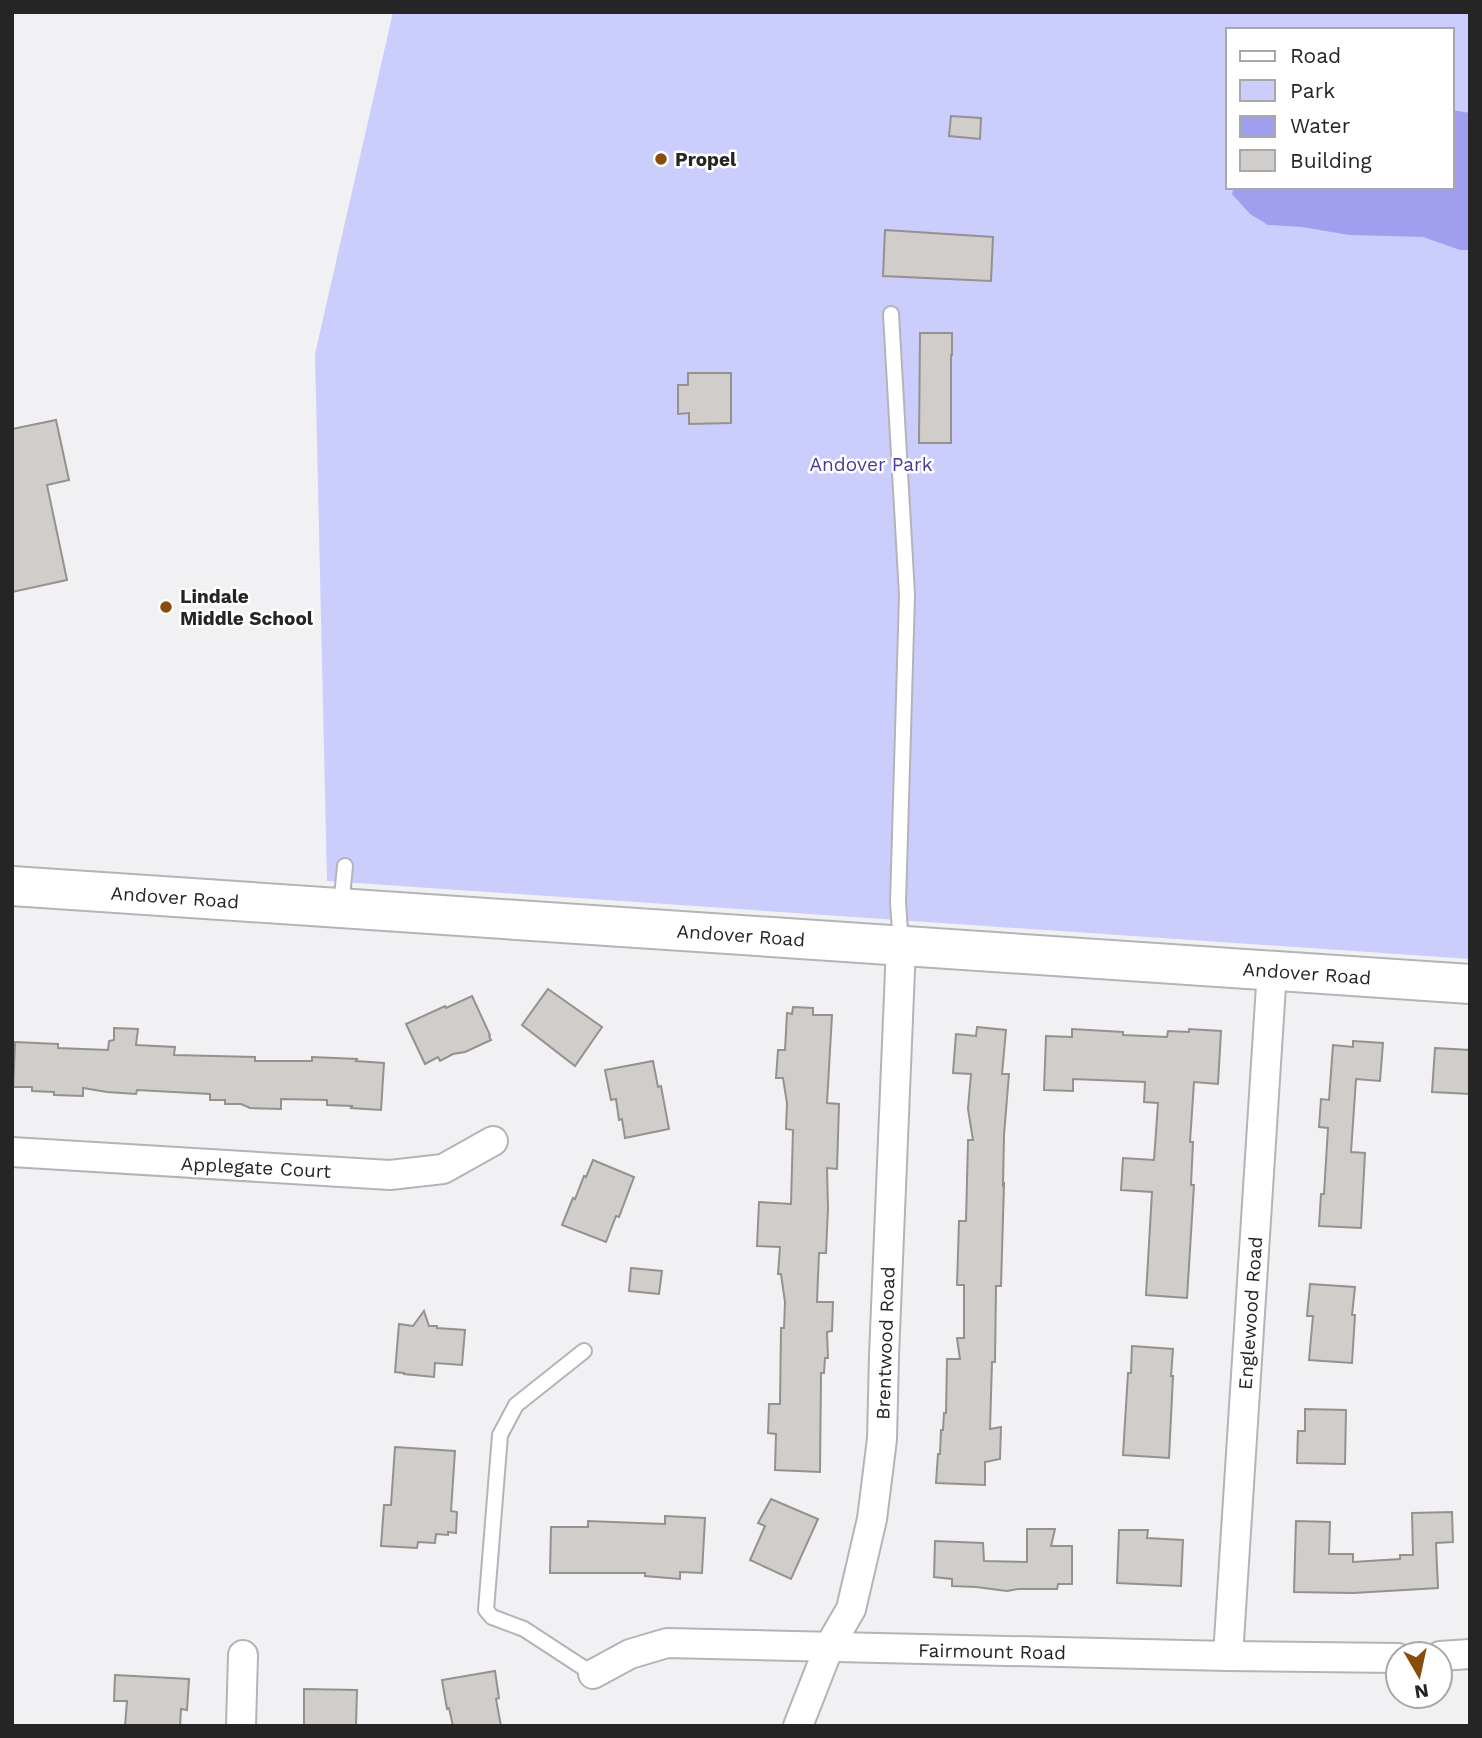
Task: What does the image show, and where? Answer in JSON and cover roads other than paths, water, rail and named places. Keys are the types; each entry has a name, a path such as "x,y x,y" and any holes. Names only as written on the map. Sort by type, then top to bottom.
{"street":[{"name":"Andover Road","path":"12,886 1470,984"},
{"name":"Brentwood Road","path":"799,1726 829,1647 851,1609 872,1519 882,1439 901,946"},
{"name":"Englewood Road","path":"1228,1656 1272,970"},
{"name":"Applegate Court","path":"12,1152 390,1175 443,1169 493,1141"},
{"name":"Fairmount Road","path":"593,1675 630,1654 667,1643 1384,1658"},
{"path":"241,1726 243,1655"}],"lane":[{"path":"891,314 907,595 898,903 901,946"},
{"path":"341,908 345,866"},
{"path":"584,1351 516,1405 500,1435 486,1610 492,1617 524,1629 593,1675"}],"water":[{"path":"1454,110 1470,113 1470,250 1460,250 1423,237 1349,235 1302,227 1268,225 1250,214 1232,194 1233,189 1454,189"}],"place":[{"name":"Propel","path":"661,159"},
{"name":"Lindale Middle School","path":"166,607"}],"park label":[{"name":"Andover Park","path":"871,464"}]}
